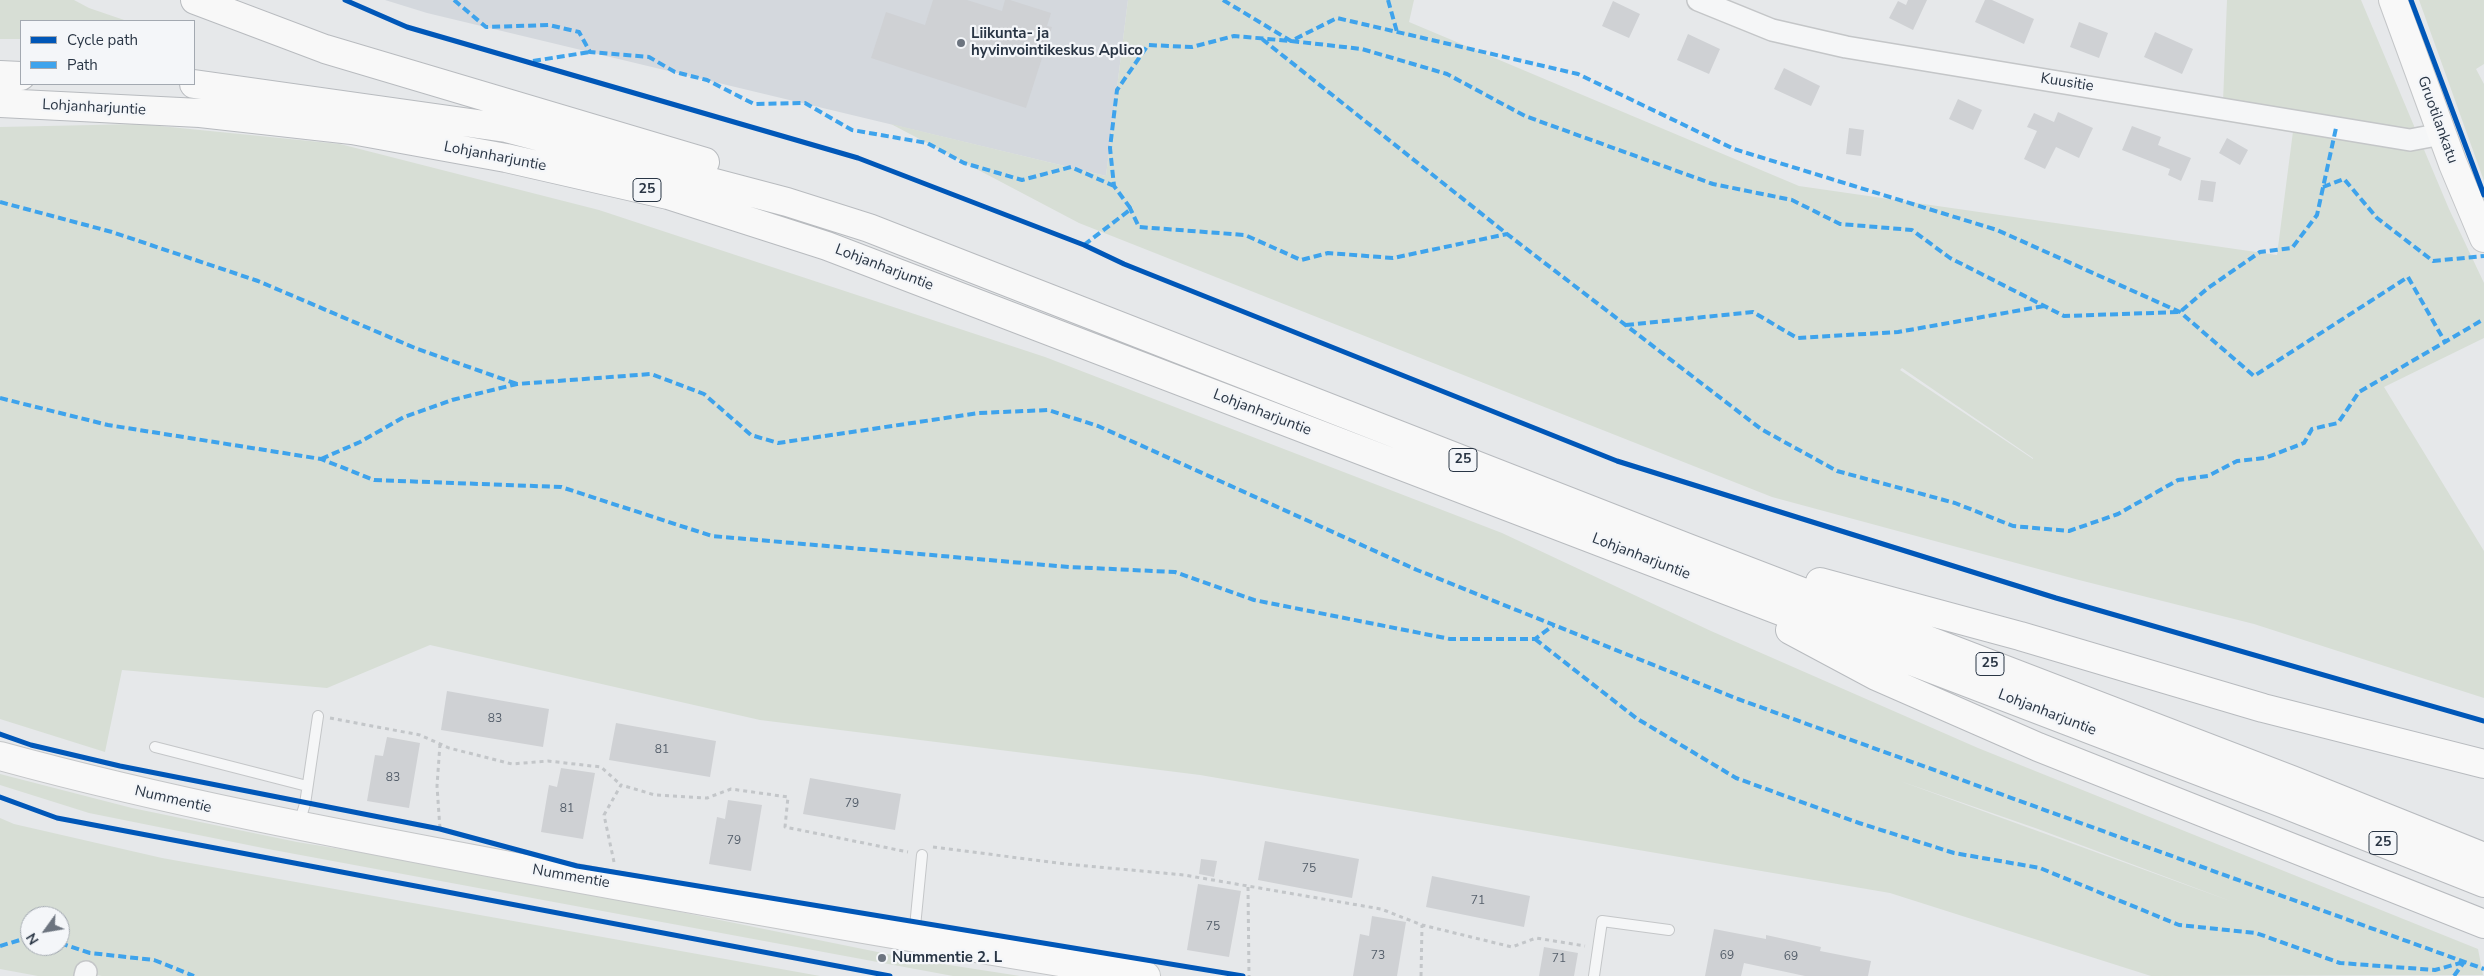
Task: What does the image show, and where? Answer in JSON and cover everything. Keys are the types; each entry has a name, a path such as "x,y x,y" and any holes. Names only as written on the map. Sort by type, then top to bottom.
{"main road":[{"path":"195,0 325,50 729,169 787,202"},
{"name":"Gruotilankatu","path":"2394,0 2442,134 2484,238"},
{"path":"0,75 20,76"},
{"name":"Lohjanharjuntie","path":"195,84 506,128 787,202 869,228 1685,561 2484,883"},
{"name":"Lohjanharjuntie","path":"0,104 200,113 352,130 506,158 668,195 827,246 1685,561 2273,772 2484,857"},
{"path":"1685,561 2020,636 2263,708 2484,764"},
{"path":"1685,561 1876,676 2029,744 2484,924"},
{"name":"Nummentie","path":"0,756 108,786 298,827 914,938 1146,976"}],"street":[{"name":"Kuusitie","path":"1698,0 1772,30 1846,47 2410,140 2442,134"}],"lane":[{"path":"298,827 305,804 318,716"},
{"path":"155,747 307,786"},
{"path":"914,938 922,855"},
{"path":"1594,976 1602,921 1669,930"}],"path":[{"path":"318,716 420,735 440,744 512,764 548,761 601,767 621,785 655,795 707,798 731,789 788,797 785,827 922,855 929,847 1184,876 1381,909 1422,925 1512,947 1536,938 1598,948"},
{"path":"440,744 437,786 440,829"},
{"path":"616,872 604,815 621,785"},
{"path":"431,828 450,832"},
{"path":"1248,887 1249,976"},
{"path":"1421,976 1422,925"}],"shaded area":[{"path":"0,0 74,0 89,8 124,20 20,20 20,39 0,39"},
{"path":"385,0 1128,0 1106,176 427,13"},
{"path":"1128,0 1414,0 1409,22 1799,186 2277,255 2295,116 2223,102 2227,0 2361,0 2449,209 2484,283 2484,338 2384,387 2484,551 2484,698 2254,624 2079,580 1772,497 1079,223 891,124 1106,176","holes":["1902,368 2033,459 1900,370"]},
{"path":"2419,0 2484,0 2484,64 2476,69 2484,84 2484,181"},
{"path":"140,124 340,144 599,210 1045,357 1502,533 1711,631 1978,748 2478,949 2483,975 2151,976 1890,893 1200,775 760,720 430,645 327,688 122,670 105,752 0,719 0,127","holes":["1900,781 2038,829 2233,902"]},
{"path":"0,774 132,808 297,842 488,873 917,960 1020,976 953,976 268,849 89,813 0,785"},
{"path":"0,818 14,824 162,858 820,976 102,976 75,971 74,976 38,976 0,969"}],"building":[{"name":"Liikunta- ja hyvinvointikeskus Aplico","path":"933,0 967,0 1002,11 1005,0 1010,0 1051,13 1047,26 1052,27 1026,108 871,58 886,12 925,25"},
{"path":"1908,0 1927,0 1913,30 1889,18 1898,1 1906,5"},
{"path":"1985,0 1992,0 2034,19 2024,44 1975,22"},
{"path":"1613,1 1640,14 1629,38 1602,26"},
{"path":"2079,22 2108,33 2099,58 2070,47"},
{"path":"2155,32 2193,49 2182,74 2144,57"},
{"path":"1688,34 1720,49 1709,74 1677,60"},
{"path":"1784,68 1820,86 1811,106 1774,89"},
{"path":"1958,99 1982,110 1973,130 1949,119"},
{"path":"2058,112 2093,128 2079,158 2056,147 2045,169 2024,159 2037,131 2027,127 2034,113 2054,122"},
{"path":"2132,126 2161,137 2158,145 2191,158 2181,181 2168,175 2170,169 2122,150"},
{"path":"1849,128 1864,130 1861,156 1846,154"},
{"path":"2227,138 2248,150 2240,165 2219,153"},
{"path":"2201,180 2216,182 2213,202 2198,200"},
{"path":"447,691 549,709 543,747 441,730"},
{"path":"616,723 716,741 710,777 609,760"},
{"path":"387,737 420,743 409,808 367,801 375,755 383,756"},
{"path":"561,768 595,773 583,839 541,832 549,785 557,787"},
{"path":"810,778 901,794 895,830 803,814"},
{"path":"728,800 762,805 751,871 709,864 717,817 725,819"},
{"path":"1265,841 1359,859 1352,898 1258,880"},
{"path":"1201,859 1217,861 1214,877 1199,874"},
{"path":"1432,876 1530,896 1524,927 1426,907"},
{"path":"1198,884 1241,891 1229,957 1187,950"},
{"path":"1372,916 1406,922 1397,976 1353,976 1360,934 1369,936"},
{"path":"1714,929 1766,939 1766,935 1821,947 1820,951 1871,961 1868,976 1805,976 1744,963 1741,976 1705,976"},
{"path":"1544,947 1578,953 1574,976 1539,976"}],"marked path":[{"path":"454,0 486,27 549,25 579,32 590,52 649,57 675,72 707,80 754,104 805,103 852,130 927,143 964,163 1022,180 1071,167 1114,186 1117,190"},
{"path":"1223,0 1291,41 1337,18 1578,74 1734,149 1997,230 2180,312 2254,376 2408,277 2445,342 2484,319"},
{"path":"1388,0 1397,32"},
{"path":"1084,245 1131,209 1114,186 1110,148 1117,90 1148,45 1192,47 1234,36 1362,49 1447,74 1525,116 1713,184 1792,200 1840,224 1912,230 1950,258 2064,316 2180,312 2208,288 2260,252 2292,248 2317,215 2336,128"},
{"path":"1262,39 1507,234 1761,429 1837,471 1955,503 2013,526 2069,531 2118,514 2178,480 2208,476 2237,461 2265,458 2304,443 2312,429 2338,423 2359,392 2445,342"},
{"path":"533,61 590,52"},
{"path":"2323,187 2344,179 2377,218 2433,261 2484,256"},
{"path":"0,202 112,232 258,281 415,348 517,384"},
{"path":"1129,206 1139,227 1245,235 1301,260 1328,253 1393,258 1507,234"},
{"path":"1626,325 1753,312 1797,338 1898,332 2044,306"},
{"path":"321,459 360,442 404,417 452,400 517,384 651,374 704,394 751,435 778,443 979,413 1048,410 1098,426 1417,570 1738,699 2484,969"},
{"path":"0,398 108,425 321,459 374,480 561,487 712,536 1069,567 1175,572 1254,600 1450,639 1535,639 1554,625"},
{"path":"1535,639 1636,718 1736,778 1859,823 1954,853 2040,868 2179,925 2256,933 2340,963 2435,970 2464,962"},
{"path":"0,946 20,940"},
{"path":"70,946 90,953 154,960 194,976"},
{"path":"2454,976 2464,962"}],"cycle path":[{"path":"345,0 407,27 858,158 1084,245 1124,264 1617,461 2056,598 2484,721"},
{"path":"2411,0 2484,195"},
{"path":"0,734 31,745 120,766 440,829 577,866 1243,976"},
{"path":"0,797 57,818 890,976"}],"place":[{"name":"Liikunta- ja hyvinvointikeskus Aplico","path":"961,43"},
{"name":"Nummentie 2. L","path":"882,958"}]}
